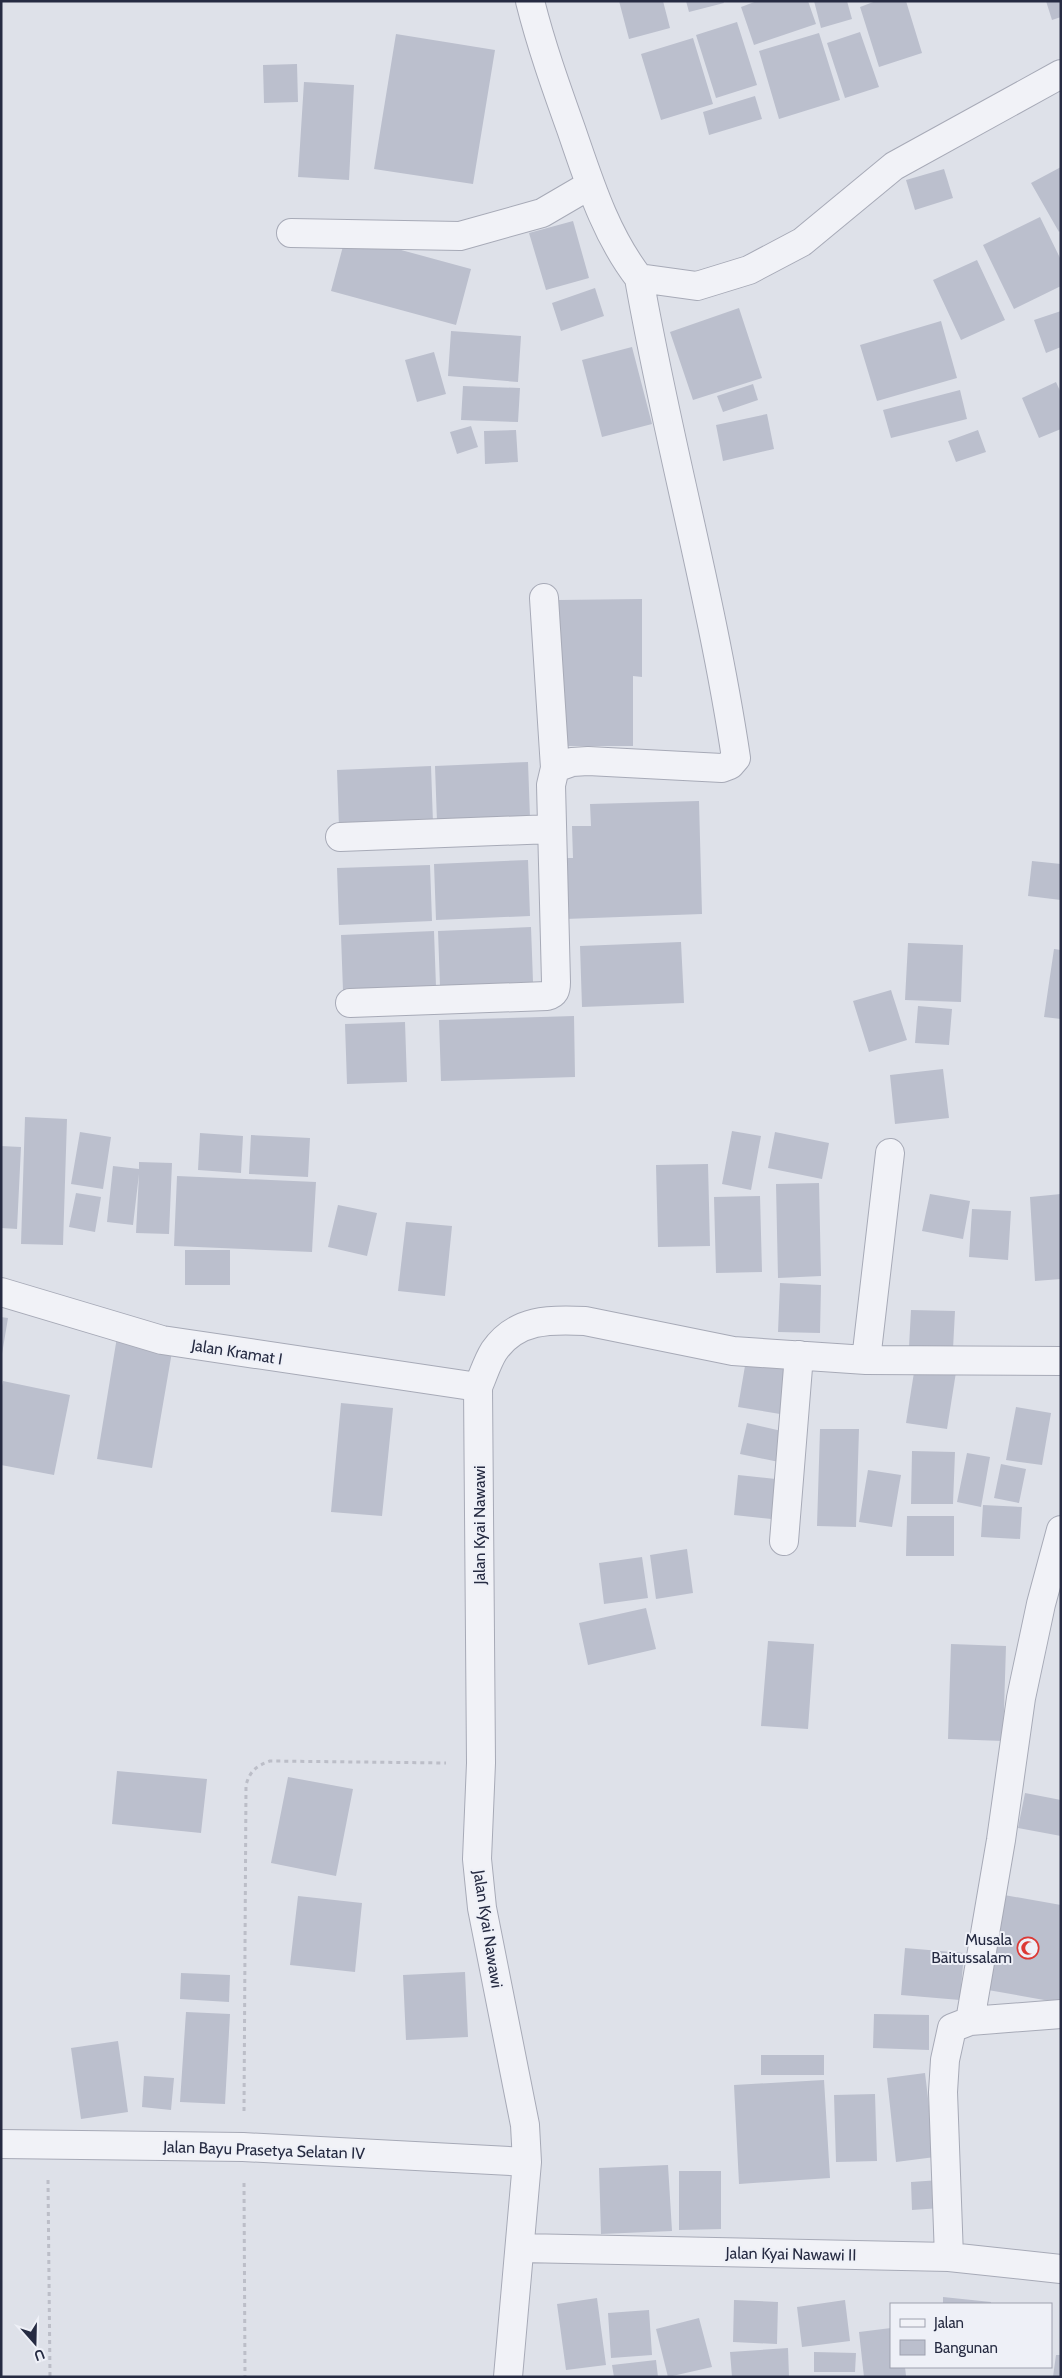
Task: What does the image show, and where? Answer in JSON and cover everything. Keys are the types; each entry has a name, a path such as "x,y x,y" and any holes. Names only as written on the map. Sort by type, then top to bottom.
{"street":[{"path":"530,1 540,38 590,185 620,254 639,278 654,366 725,689 736,758 730,766 722,768 588,762 572,762 555,768"},
{"path":"639,278 697,286 749,270 802,242 894,166 1061,74"},
{"path":"291,232 460,236 542,213 590,185"},
{"path":"350,1004 547,996 556,989 551,785 555,768 544,598"},
{"path":"340,836 552,829"},
{"path":"866,1360 890,1153"},
{"name":"Jalan Kramat I","path":"1,1292 162,1340 478,1387"},
{"path":"478,1387 494,1352 499,1346 516,1330 537,1321 585,1321 733,1351 866,1360 1061,1361"},
{"path":"784,1541 799,1355"},
{"name":"Jalan Kyai Nawawi","path":"478,1387 481,1764 477,1859 482,1908 525,2125 527,2162 521,2248 508,2377"},
{"path":"970,2020 1002,1840 1022,1698 1041,1604 1061,1530"},
{"path":"949,2257 943,2092 945,2060 952,2028 970,2020 1061,2014"},
{"name":"Jalan Bayu Prasetya Selatan IV","path":"1,2144 243,2147 527,2162"},
{"name":"Jalan Kyai Nawawi II","path":"521,2248 949,2257 1061,2269"}],"path":[{"path":"245,2377 243,2147 246,1786 250,1774 258,1766 270,1761 481,1764"},
{"path":"47,2145 50,2377"}],"building":[{"path":"619,1 663,1 670,28 629,39"},
{"path":"686,1 723,1 724,3 689,12"},
{"path":"757,1 808,1 816,24 754,45 741,7"},
{"path":"814,1 847,1 852,19 821,28"},
{"path":"876,1 906,1 922,53 879,67 860,7"},
{"path":"1046,1 1061,1 1061,17 1052,20"},
{"path":"737,22 757,85 716,98 696,35"},
{"path":"860,32 879,87 845,98 827,43"},
{"path":"819,33 840,100 779,119 759,51"},
{"path":"396,34 495,50 473,184 374,169"},
{"path":"693,38 713,104 661,120 641,54"},
{"path":"297,64 298,102 264,103 263,65"},
{"path":"304,82 354,85 349,180 298,177"},
{"path":"755,96 762,119 709,135 703,112"},
{"path":"1061,167 1061,230 1059,232 1031,183"},
{"path":"944,169 953,198 915,210 906,180"},
{"path":"1040,217 1061,260 1061,286 1014,309 983,245"},
{"path":"573,221 589,278 546,290 529,233"},
{"path":"346,235 471,269 456,325 331,291"},
{"path":"977,260 1005,320 961,340 933,280"},
{"path":"595,288 604,316 561,331 552,303"},
{"path":"739,308 762,378 693,400 670,332"},
{"path":"1061,311 1061,347 1046,353 1034,320"},
{"path":"941,321 957,378 877,401 860,345"},
{"path":"451,331 521,336 518,382 448,376"},
{"path":"632,347 652,424 602,437 582,360"},
{"path":"434,352 446,394 417,402 405,360"},
{"path":"1056,382 1061,393 1061,429 1039,438 1022,398"},
{"path":"753,384 758,400 723,412 717,396"},
{"path":"463,386 520,388 518,422 461,420"},
{"path":"960,390 967,419 891,438 883,410"},
{"path":"767,414 774,449 723,461 716,425"},
{"path":"471,426 478,447 457,454 450,432"},
{"path":"516,430 518,462 485,464 484,431"},
{"path":"978,430 986,452 956,462 948,441"},
{"path":"642,599 642,677 633,676 633,746 560,746 559,600"},
{"path":"528,762 530,818 437,822 435,766"},
{"path":"431,766 433,823 339,827 337,770"},
{"path":"699,801 702,914 565,919 564,858 573,858 572,826 591,826 590,804"},
{"path":"528,860 530,916 436,920 434,864"},
{"path":"1032,861 1061,864 1061,900 1028,896"},
{"path":"430,865 432,921 339,925 337,868"},
{"path":"531,927 533,982 440,986 438,931"},
{"path":"434,931 436,987 343,991 341,935"},
{"path":"681,942 684,1003 582,1007 580,946"},
{"path":"908,943 963,945 961,1002 905,1000"},
{"path":"1054,949 1061,950 1061,1019 1044,1017"},
{"path":"891,990 907,1040 869,1052 853,1001"},
{"path":"918,1006 952,1009 949,1045 915,1043"},
{"path":"574,1016 575,1077 441,1081 439,1020"},
{"path":"405,1022 407,1082 347,1084 345,1024"},
{"path":"943,1069 949,1118 895,1124 890,1075"},
{"path":"25,1117 67,1119 63,1245 21,1244"},
{"path":"732,1131 761,1136 751,1190 722,1184"},
{"path":"80,1132 111,1137 103,1189 71,1184"},
{"path":"775,1132 829,1143 822,1179 768,1168"},
{"path":"200,1133 243,1136 241,1173 198,1170"},
{"path":"251,1135 310,1138 308,1177 249,1174"},
{"path":"1,1146 21,1147 17,1229 1,1228"},
{"path":"139,1162 172,1163 169,1234 136,1233 139,1174 133,1225 107,1222 113,1166 139,1169"},
{"path":"708,1164 710,1246 658,1247 656,1165"},
{"path":"177,1176 316,1182 312,1252 174,1246"},
{"path":"819,1183 821,1276 778,1278 776,1184"},
{"path":"76,1193 101,1197 95,1232 69,1227"},
{"path":"930,1194 970,1201 963,1239 922,1231"},
{"path":"1061,1194 1061,1279 1035,1281 1030,1197"},
{"path":"760,1196 762,1272 716,1273 714,1197"},
{"path":"338,1205 377,1213 367,1256 328,1247"},
{"path":"972,1209 1011,1211 1008,1260 969,1257"},
{"path":"406,1222 452,1226 445,1296 398,1291"},
{"path":"185,1250 230,1250 230,1285 185,1285"},
{"path":"780,1283 821,1285 820,1333 778,1332"},
{"path":"911,1310 955,1311 953,1349 909,1347"},
{"path":"1,1317 8,1318 2,1354 1,1353"},
{"path":"117,1337 173,1346 152,1468 97,1459"},
{"path":"746,1360 795,1368 786,1415 738,1407"},
{"path":"915,1366 956,1372 947,1429 906,1423"},
{"path":"3,1381 70,1395 54,1475 1,1465 1,1391"},
{"path":"341,1403 393,1408 382,1516 331,1512"},
{"path":"1016,1407 1051,1413 1042,1465 1006,1460"},
{"path":"747,1423 786,1432 779,1462 740,1454"},
{"path":"820,1429 859,1429 856,1527 817,1526"},
{"path":"912,1451 955,1452 953,1504 911,1504"},
{"path":"967,1453 990,1457 981,1507 957,1502"},
{"path":"1001,1464 1026,1469 1019,1503 994,1498"},
{"path":"868,1470 901,1475 892,1527 859,1522"},
{"path":"738,1475 785,1480 781,1520 734,1515"},
{"path":"983,1505 1022,1507 1020,1539 981,1537"},
{"path":"907,1516 954,1516 954,1556 906,1556"},
{"path":"687,1549 693,1593 656,1599 650,1555"},
{"path":"642,1557 648,1598 604,1604 599,1563"},
{"path":"646,1608 656,1649 588,1665 579,1623"},
{"path":"768,1641 814,1644 808,1729 761,1726"},
{"path":"951,1644 1006,1646 1003,1741 948,1739"},
{"path":"117,1771 207,1779 201,1833 112,1824"},
{"path":"288,1777 353,1789 336,1876 271,1863"},
{"path":"1025,1793 1061,1800 1061,1836 1018,1828"},
{"name":"Musala Baitussalam","path":"1004,1895 1061,1905 1061,2003 988,1990"},
{"path":"298,1896 362,1903 355,1972 290,1965"},
{"path":"905,1948 964,1953 960,2000 901,1995"},
{"path":"465,1972 468,2037 406,2040 403,1975"},
{"path":"181,1973 230,1975 229,2002 180,1999"},
{"path":"186,2012 230,2014 225,2104 180,2102"},
{"path":"874,2014 929,2015 929,2050 873,2048"},
{"path":"118,2041 128,2112 81,2119 71,2048"},
{"path":"761,2055 824,2055 824,2075 761,2075"},
{"path":"925,2073 935,2157 896,2162 887,2078"},
{"path":"144,2076 174,2078 171,2110 142,2107"},
{"path":"824,2080 830,2178 739,2184 734,2085"},
{"path":"875,2094 877,2161 836,2162 834,2095"},
{"path":"668,2165 672,2231 601,2234 599,2168"},
{"path":"679,2171 721,2171 721,2229 679,2230"},
{"path":"940,2180 941,2208 912,2210 911,2182"},
{"path":"943,2297 991,2302 991,2303 943,2303"},
{"path":"597,2298 606,2365 566,2370 557,2304"},
{"path":"734,2300 778,2302 777,2344 733,2342"},
{"path":"845,2300 850,2341 802,2347 797,2307"},
{"path":"649,2310 652,2355 611,2358 608,2313"},
{"path":"699,2318 712,2367 668,2377 656,2329"},
{"path":"890,2328 890,2368 905,2368 906,2376 864,2377 859,2332"},
{"path":"788,2348 789,2377 732,2377 730,2352"},
{"path":"814,2352 856,2353 855,2372 814,2372"},
{"path":"1056,2355 1061,2355 1061,2377 1053,2377"},
{"path":"656,2360 658,2377 614,2377 612,2365"}],"place":[{"name":"Musala Baitussalam","path":"1028,1948"}]}
